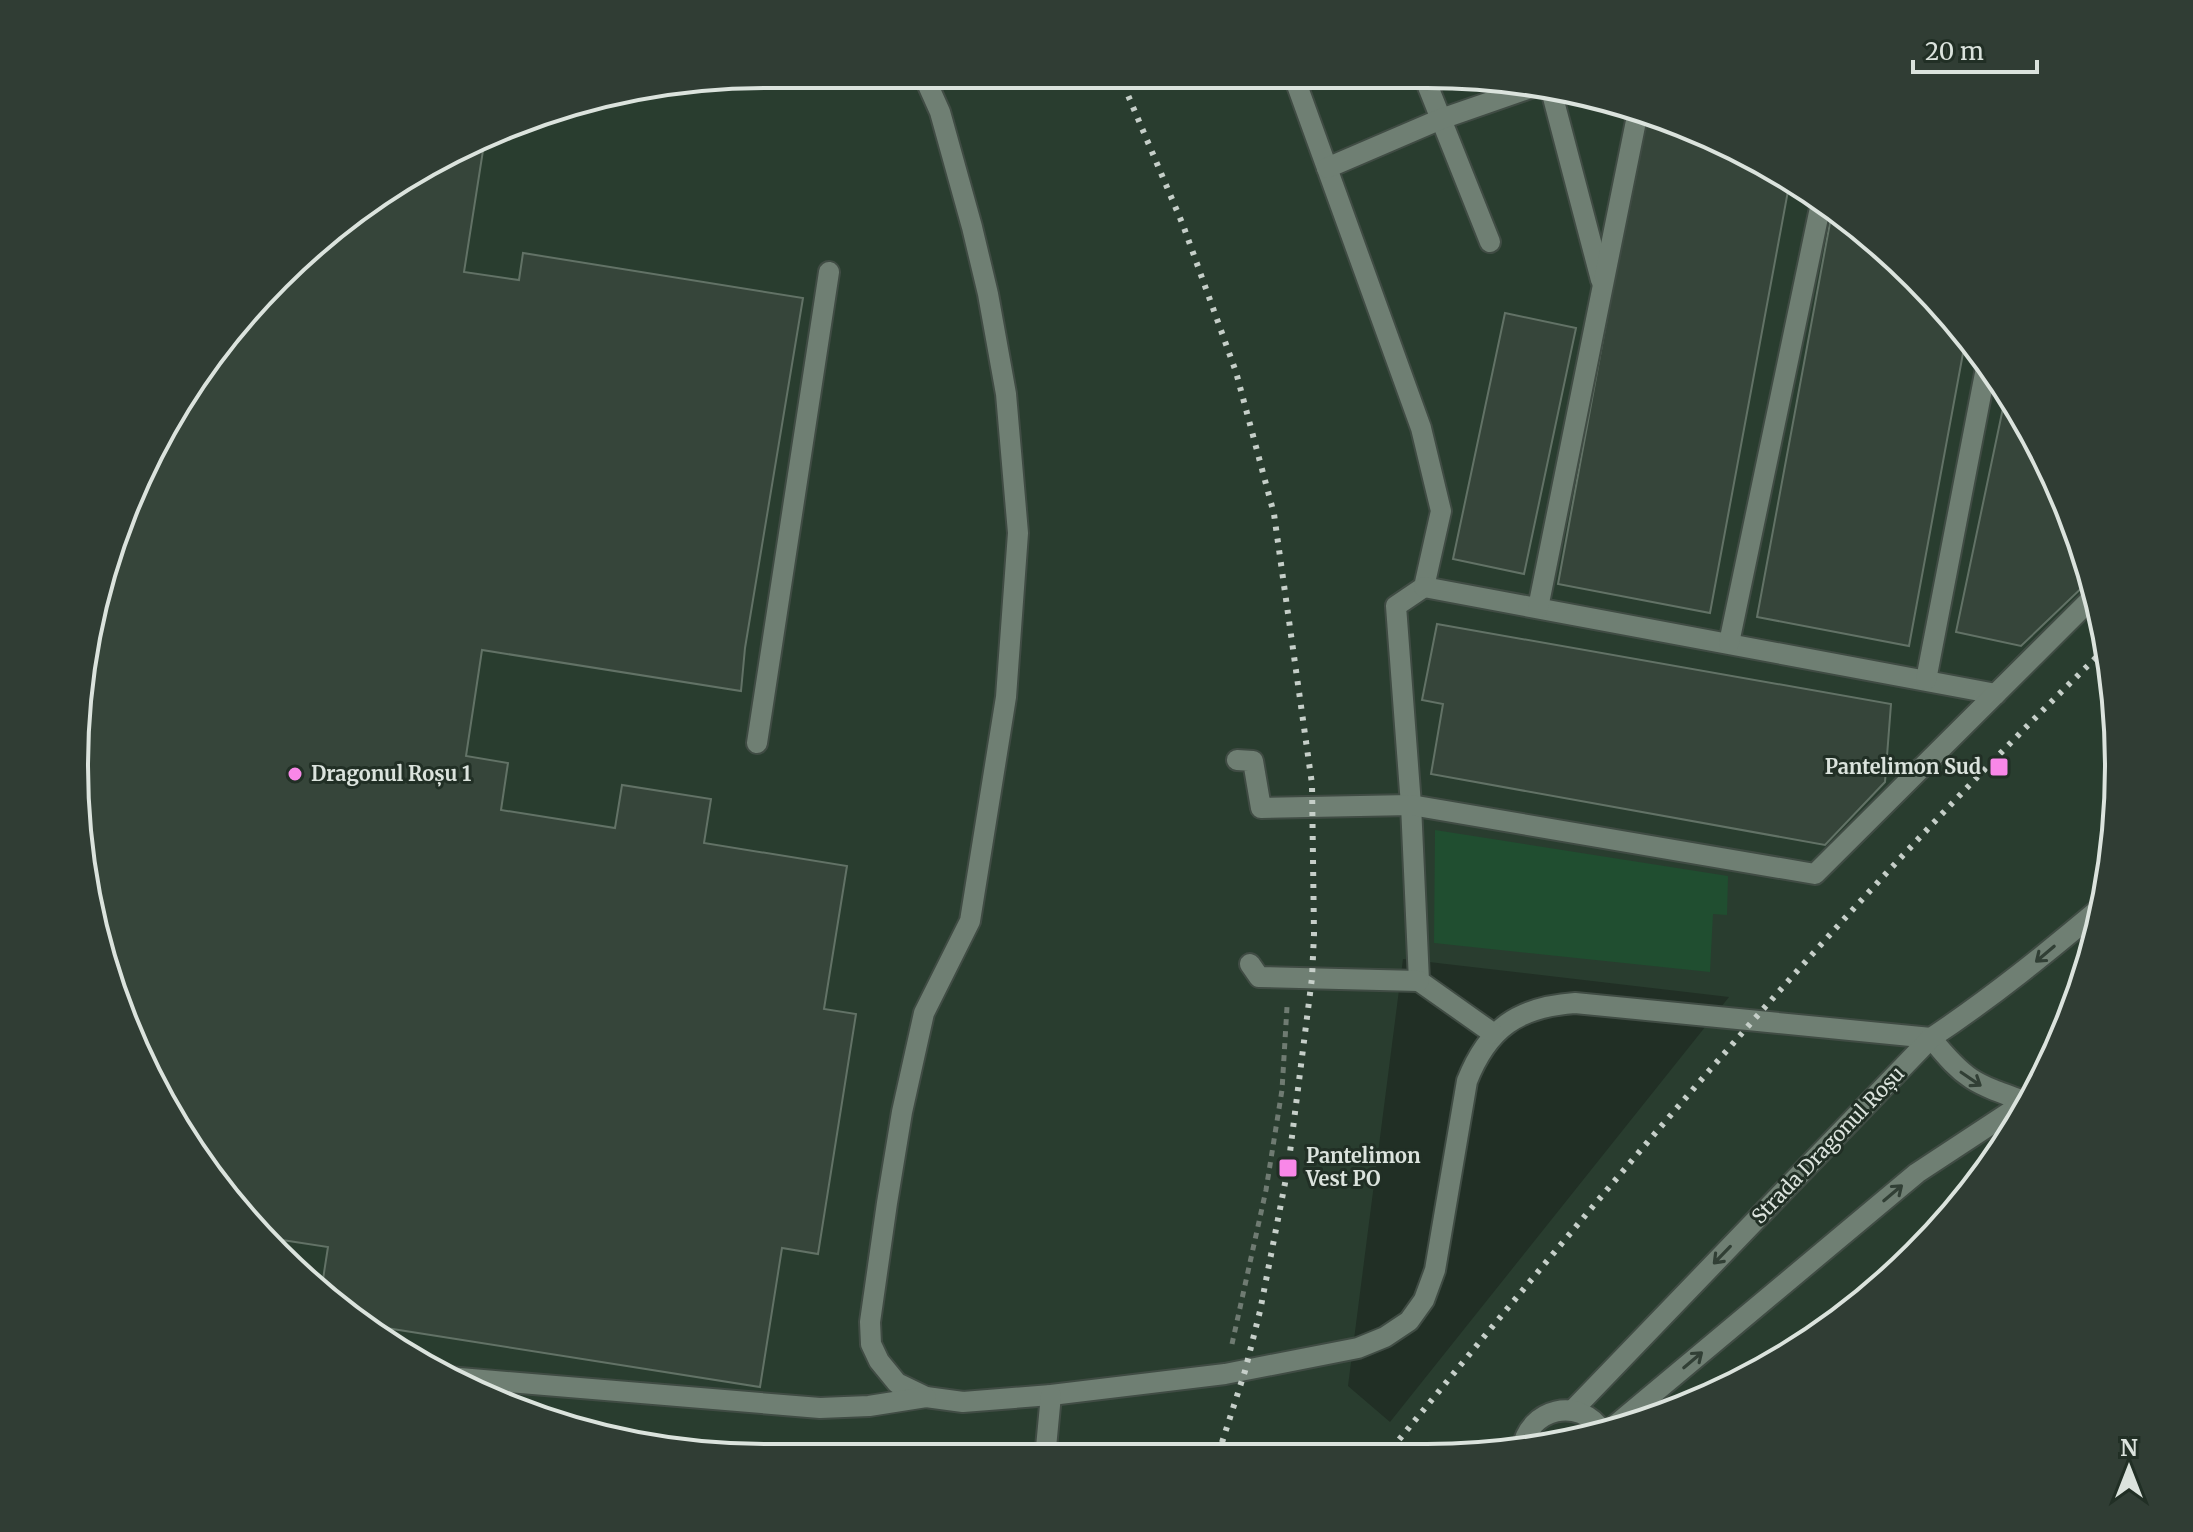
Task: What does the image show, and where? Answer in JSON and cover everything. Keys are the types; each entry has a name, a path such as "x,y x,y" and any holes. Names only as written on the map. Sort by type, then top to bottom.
{"street":[{"path":"926,1397 897,1383 879,1361 871,1344 872,1310 902,1112 924,1013 970,921 1006,697 1018,533 1006,394 988,294 940,112 929,88"},
{"path":"1298,88 1421,428 1441,511 1424,587 1396,606 1411,805 1419,981"},
{"path":"1429,88 1490,242"},
{"path":"1327,168 1441,119 1514,94"},
{"path":"1554,100 1603,286"},
{"path":"1538,608 1636,121"},
{"path":"1729,643 1819,213"},
{"path":"757,743 829,272"},
{"path":"1926,680 1984,379"},
{"path":"1424,587 1996,694"},
{"path":"1237,760 1253,761 1261,808 1411,805 1815,874 2085,605"},
{"name":"Strada Dragonul Roșu","path":"1573,1410 1931,1038 1972,1011 2087,919"},
{"path":"1250,964 1259,977 1419,981 1494,1034"},
{"path":"479,1380 820,1408 869,1406 926,1397 963,1402 1051,1395 1225,1374 1358,1348 1385,1337 1409,1321 1424,1300 1435,1270 1467,1081 1478,1054 1494,1034 1520,1015 1545,1005 1575,1003 1931,1038 1955,1068 1977,1085 2019,1097"},
{"path":"1653,1405 1917,1173 2011,1110"},
{"path":"1046,1444 1051,1395"},
{"path":"1526,1436 1535,1422 1559,1410 1573,1410 1597,1422"}],"path":[{"path":"1225,1374 1266,1190 1282,1090 1289,978"}],"shaded area":[{"path":"1427,88 1515,94 1602,111 1645,124 1727,158 1804,202 1874,256 1937,319 1965,353 1991,389 2035,466 2069,548 2082,591 2092,634 2104,722 2104,810 2099,854 2092,898 2069,984 2035,1066 2014,1105 1991,1143 1937,1213 1874,1276 1840,1304 1804,1330 1727,1374 1645,1408 1602,1421 1559,1431 1471,1443 766,1444 678,1438 591,1421 548,1408 466,1374 389,1330 319,1276 256,1213 202,1143 158,1066 124,984 111,941 101,898 89,810 89,722 101,634 124,548 158,466 202,389 256,319 319,256 353,228 389,202 466,158 548,124 634,101 722,89","holes":["1403,959 1729,997 1390,1422 1348,1386"]}],"green space":[{"path":"1435,830 1728,876 1727,915 1713,914 1710,972 1434,943"}],"building":[{"path":"1643,123 1727,158 1788,192 1710,613 1558,584"},
{"name":"Dragonul Roșu 1","path":"483,151 464,272 519,280 523,253 803,298 745,648 741,691 482,650 466,756 508,763 501,810 615,828 622,785 711,799 704,843 847,866 824,1009 856,1014 818,1254 782,1248 760,1387 386,1328 323,1279 328,1247 282,1240 256,1213 202,1143 158,1066 140,1025 111,941 94,854 88,766 94,678 111,591 140,507 179,427 228,353 287,287 353,228 427,179"},
{"path":"1830,221 1906,287 1963,351 1909,646 1757,617"},
{"path":"1505,313 1576,328 1524,574 1453,559"},
{"path":"2003,409 2035,466 2053,507 2081,588 2021,646 1956,632"},
{"path":"1437,624 1891,704 1885,782 1825,845 1431,774 1443,704 1422,700"}],"railway":[{"path":"1125,88 1183,225 1236,372 1274,514 1312,784 1312,978 1288,1168 1260,1311 1222,1444"},
{"path":"1396,1444 1734,1042 1917,841 2096,658"}],"place":[{"name":"Pantelimon Sud","path":"1999,767"},
{"name":"Dragonul Roșu 1","path":"295,774"},
{"name":"Pantelimon Vest PO","path":"1288,1168"}]}
